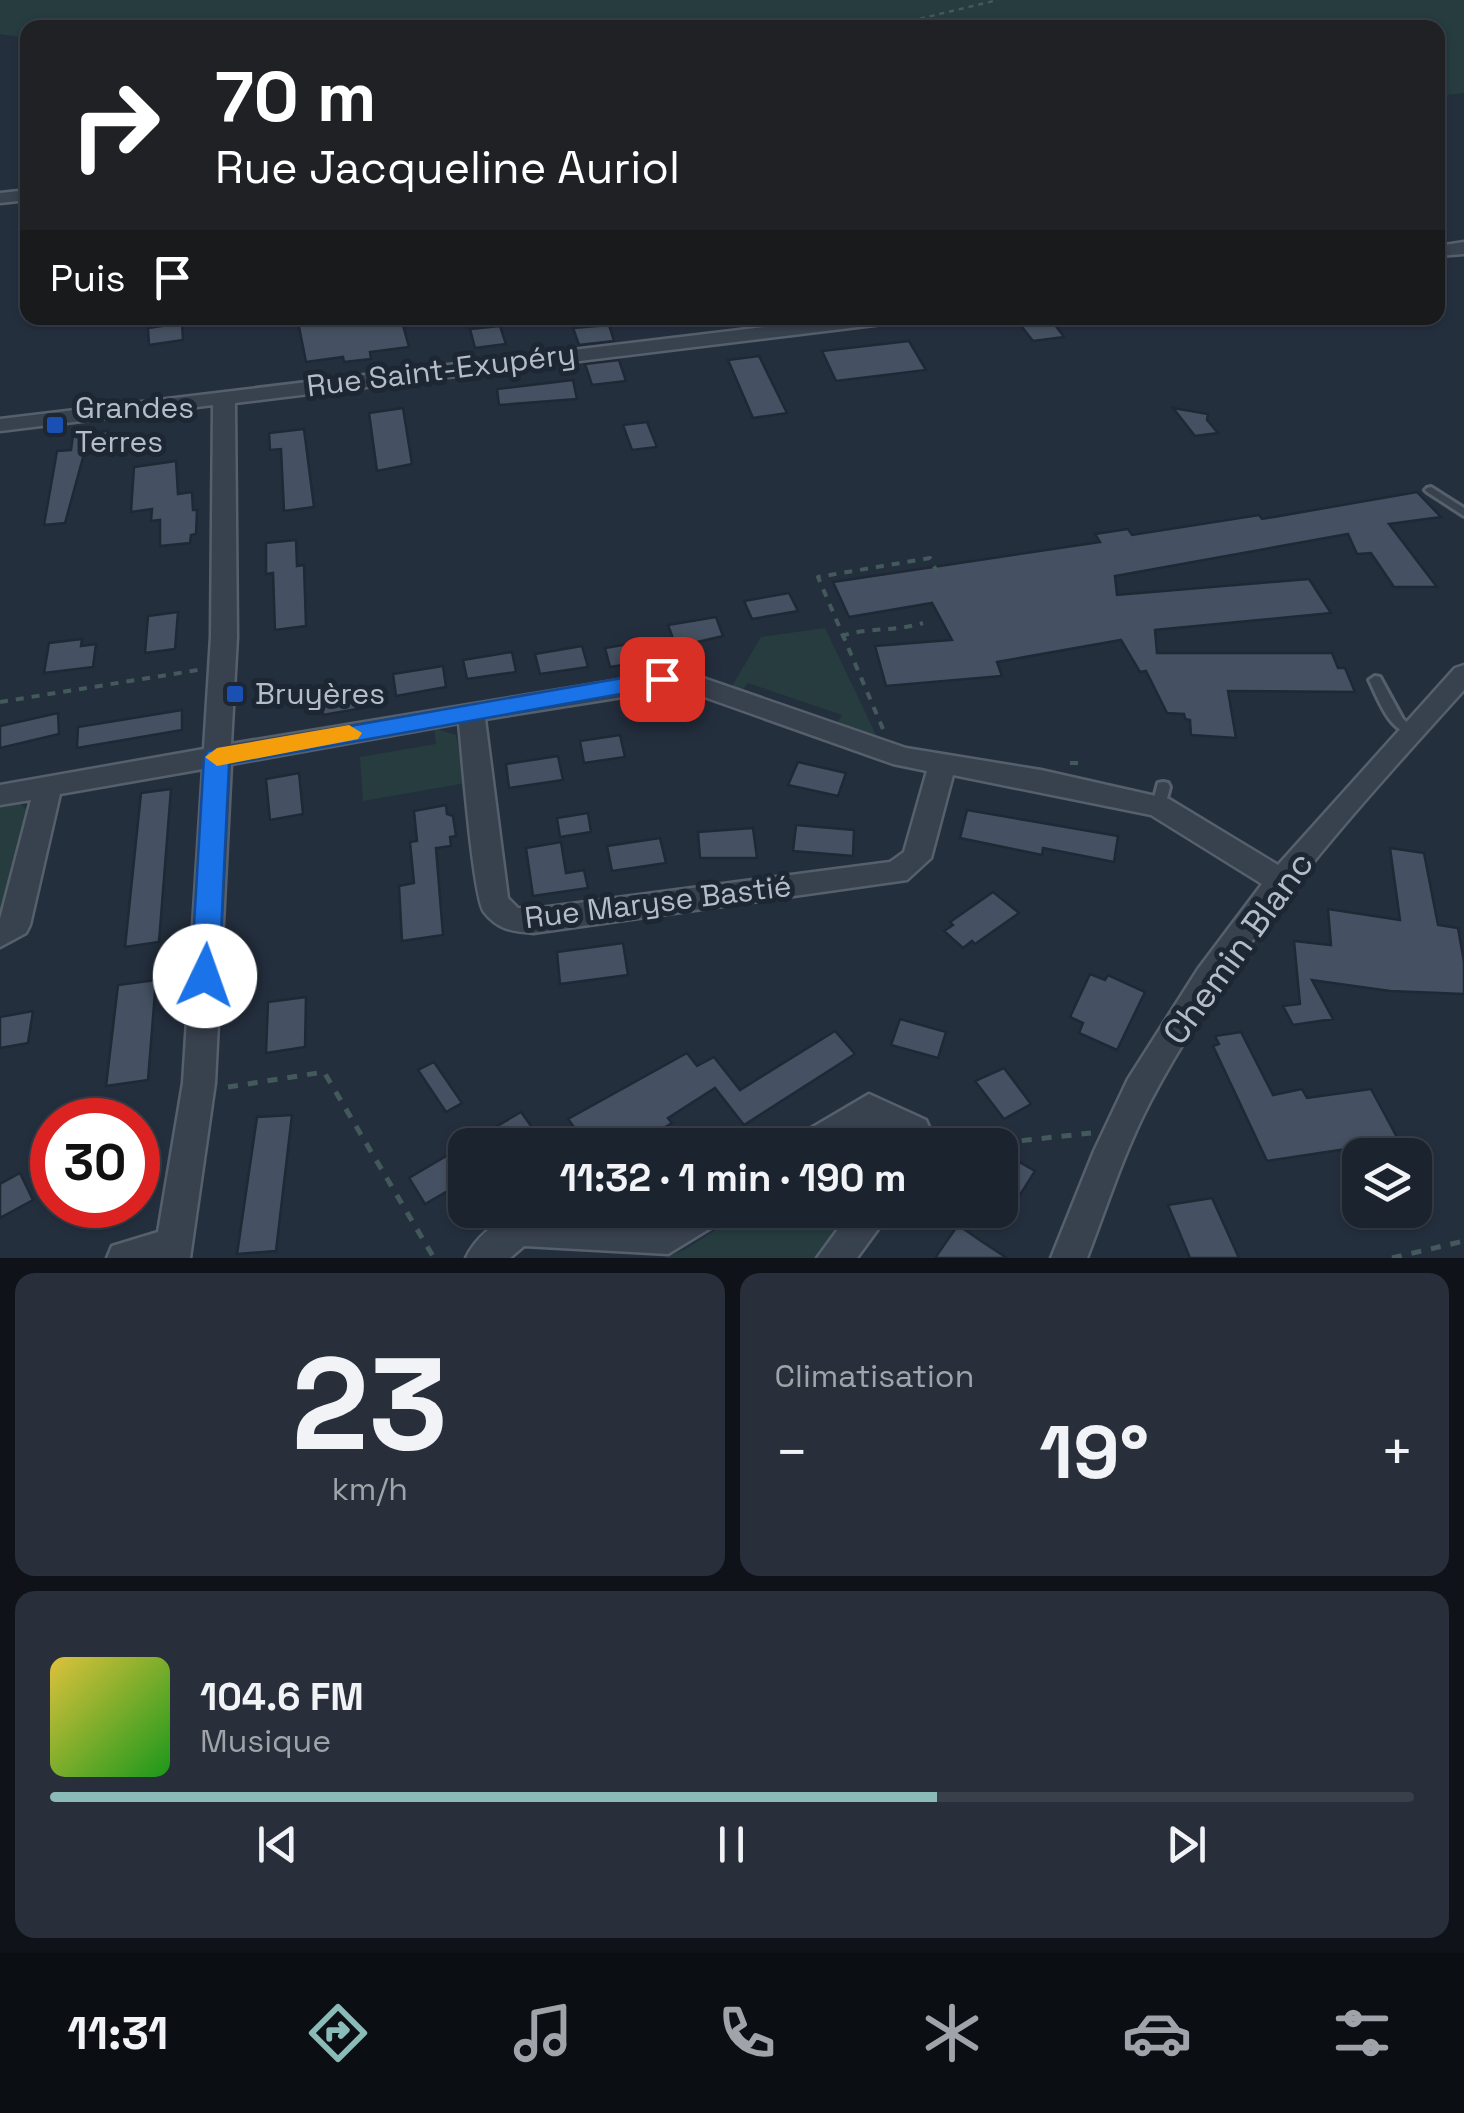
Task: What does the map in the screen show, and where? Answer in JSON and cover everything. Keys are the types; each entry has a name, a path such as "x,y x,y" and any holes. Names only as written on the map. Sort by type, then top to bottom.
{"street":[{"name":"Rue Saint-Exupéry","path":"0,424 824,325"},
{"path":"126,1258 174,1251 198,1092 222,667 224,396"},
{"name":"Chemin Blanc","path":"1069,1258 1137,1094 1177,1024 1282,882 1464,674"},
{"path":"0,795 680,679 903,757 1161,796 1282,882"},
{"name":"Rue Maryse Bastié","path":"472,712 494,903 510,919 532,921 897,872 917,858 942,762"},
{"path":"0,935 15,925 48,787"},
{"path":"839,1128 869,1109 908,1128"},
{"path":"484,1258 517,1228 668,1237 682,1228"},
{"path":"835,1258 859,1228"}],"lane":[{"path":"1431,490 1464,513"},
{"path":"1376,680 1398,722 1411,731"}],"path":[{"path":"915,20 998,0"},
{"path":"886,736 818,577 930,558 937,572"},
{"path":"841,636 859,630 894,632 923,622"},
{"path":"0,702 222,667"},
{"path":"1063,763 1083,763"},
{"path":"198,1092 324,1072 434,1258"},
{"path":"1018,1141 1122,1129"},
{"path":"1392,1258 1464,1241"}],"green space":[{"path":"0,0 1464,0 1464,93 1445,95 1445,20 20,20 20,37 0,34"},
{"path":"825,628 878,739 835,727 842,715 748,683 739,694 731,688 761,637"},
{"path":"434,728 456,735 466,783 363,801 360,757 436,744"},
{"path":"19,803 27,810 0,913 0,807"},
{"path":"719,1228 845,1228 819,1258 664,1258"}],"building":[{"path":"182,325 183,340 149,345 148,328"},
{"path":"299,325 403,325 409,347 370,352 371,359 344,362 343,357 306,362"},
{"path":"609,325 614,341 579,345 573,328"},
{"path":"1020,325 1055,325 1064,337 1033,341"},
{"path":"500,326 506,344 475,348 470,329"},
{"path":"909,341 926,370 836,381 822,351"},
{"path":"759,356 787,413 753,418 728,360"},
{"path":"619,360 626,381 592,385 585,364"},
{"path":"573,380 577,399 499,405 497,389"},
{"path":"403,408 412,464 377,471 369,413"},
{"path":"1173,408 1208,414 1207,420 1218,433 1195,436"},
{"path":"647,422 657,447 632,450 623,425"},
{"path":"304,429 314,507 284,511 281,449 270,450 269,433"},
{"path":"108,431 106,451 84,454 65,523 44,525 57,451 71,450 73,435"},
{"path":"176,461 178,494 192,492 193,510 197,510 196,534 191,535 190,543 160,546 160,520 151,521 152,509 131,512 134,467"},
{"path":"1417,492 1441,517 1389,524 1437,587 1394,587 1371,553 1357,554 1348,534 1115,576 1117,595 1309,579 1331,613 1155,630 1157,653 1332,653 1338,668 1345,668 1355,692 1228,691 1236,738 1191,735 1190,720 1184,714 1167,713 1146,671 1140,672 1121,640 997,662 1002,676 886,686 875,646 952,640 932,603 849,617 833,582 1100,542 1095,534 1128,529 1132,535 1259,515 1262,519"},
{"path":"296,540 297,566 304,565 306,626 275,630 273,573 266,574 266,543"},
{"path":"789,593 798,611 752,619 744,601"},
{"path":"178,612 175,649 145,653 148,616"},
{"path":"716,617 723,636 676,647 668,625"},
{"path":"82,639 81,646 96,644 93,667 44,673 49,643"},
{"path":"652,640 659,659 610,667 605,648"},
{"path":"582,646 588,667 540,674 535,654"},
{"path":"512,652 516,672 467,679 463,660"},
{"path":"443,666 446,687 396,696 393,674"},
{"path":"372,686 374,706 323,715 321,694"},
{"path":"182,710 182,730 77,748 78,727"},
{"path":"58,713 59,734 0,748 0,726"},
{"path":"620,735 625,757 584,763 580,741"},
{"path":"558,756 563,780 509,788 506,764"},
{"path":"798,762 846,773 838,796 788,785"},
{"path":"299,773 303,814 270,820 266,779"},
{"path":"171,789 159,942 125,947 141,793"},
{"path":"446,805 447,814 453,816 456,836 450,837 451,846 436,848 443,935 402,941 399,886 414,883 410,842 417,841 414,811"},
{"path":"967,810 1118,836 1114,862 1043,848 1042,855 960,838"},
{"path":"588,813 591,832 560,837 557,818"},
{"path":"796,825 854,830 853,856 793,851"},
{"path":"753,828 757,858 700,858 698,832"},
{"path":"660,838 666,863 612,871 607,846"},
{"path":"561,842 566,873 584,870 588,888 533,896 526,848"},
{"path":"1390,848 1424,853 1438,925 1458,928 1464,994 1390,991 1312,980 1333,1019 1293,1025 1283,1006 1300,1004 1294,941 1331,945 1328,909 1400,920"},
{"path":"993,892 1019,913 963,948 944,931 953,925 950,922"},
{"path":"623,943 628,975 560,984 557,952"},
{"path":"1090,974 1105,980 1108,975 1145,992 1117,1050 1079,1033 1083,1023 1070,1017"},
{"path":"156,980 148,1080 106,1086 118,985"},
{"path":"306,997 305,1047 266,1053 268,1002"},
{"path":"33,1011 28,1043 0,1048 0,1017"},
{"path":"900,1019 946,1032 938,1058 891,1045"},
{"path":"835,1031 855,1054 744,1125 715,1088 668,1118 672,1123 664,1128 575,1128 568,1119 687,1053 697,1066 714,1057 740,1090"},
{"path":"1241,1032 1273,1095 1302,1089 1307,1098 1371,1089 1397,1138 1342,1138 1342,1150 1267,1161 1213,1046 1219,1044 1215,1036"},
{"path":"434,1062 462,1103 446,1112 418,1070"},
{"path":"1004,1068 1031,1104 1004,1119 975,1081"},
{"path":"521,1112 533,1128 494,1128"},
{"path":"292,1115 276,1251 237,1254 257,1117"},
{"path":"448,1155 448,1191 425,1204 409,1178"},
{"path":"1018,1161 1035,1171 1018,1198"},
{"path":"20,1173 30,1202 0,1218 0,1184"},
{"path":"1212,1198 1239,1258 1190,1258 1168,1205"},
{"path":"956,1228 962,1228 1007,1258 935,1258"}],"slow traffic":[{"path":"217,757 349,733"}],"place":[{"name":"Grandes Terres","path":"55,425"},
{"name":"Bruyères","path":"235,694"}],"route":[{"path":"205,976 217,757 662,679"}]}
